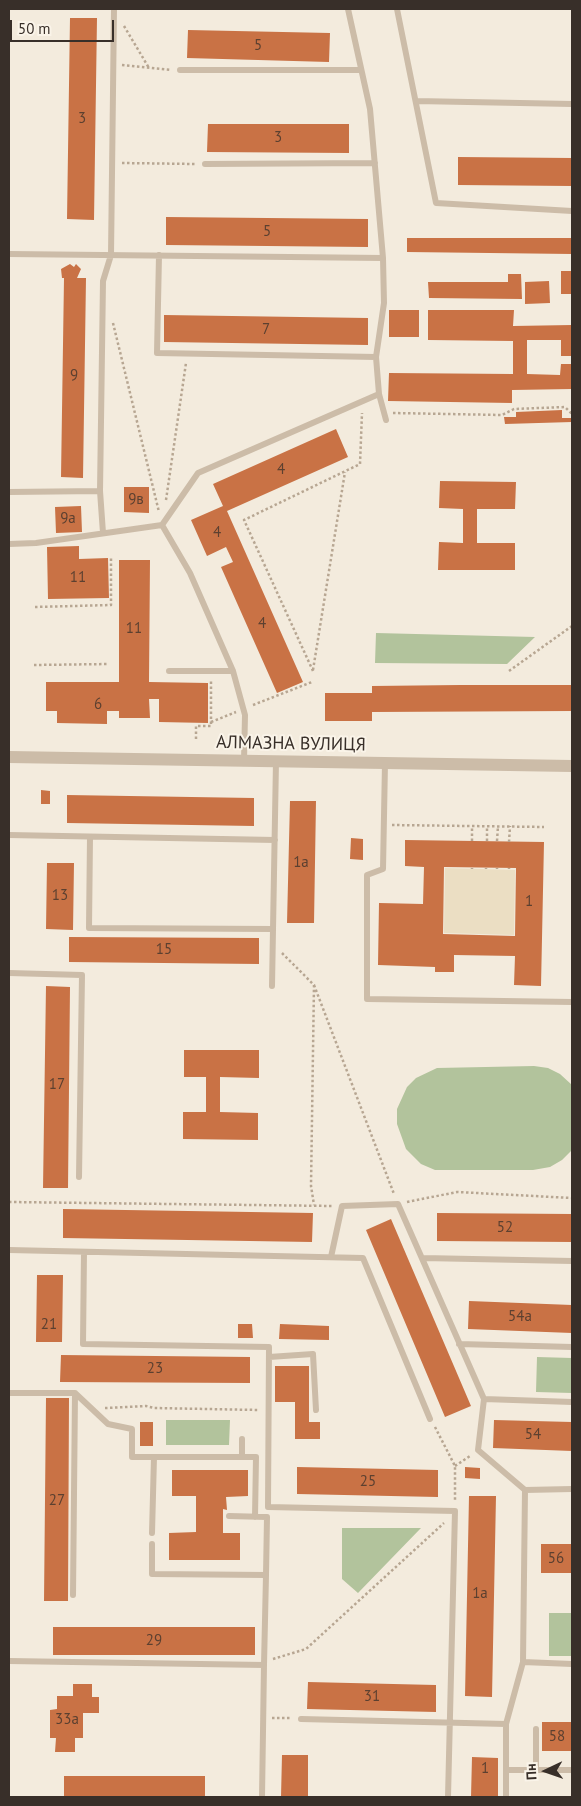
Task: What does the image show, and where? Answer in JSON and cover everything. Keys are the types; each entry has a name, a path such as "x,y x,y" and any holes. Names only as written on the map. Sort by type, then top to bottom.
{"street":[{"name":"АЛМАЗНА ВУЛИЦЯ","path":"9,757 572,766"}],"lane":[{"path":"102,533 100,491 103,280 111,255 114,9"},
{"path":"348,9 370,109 376,163 383,258 384,303 376,357 379,394 385,416"},
{"path":"397,9 436,203 572,211"},
{"path":"180,70 360,70"},
{"path":"416,101 572,104"},
{"path":"205,164 376,163"},
{"path":"9,254 383,258"},
{"path":"159,255 157,353 376,357"},
{"path":"9,544 36,543 162,525 198,473 379,394"},
{"path":"9,492 100,491"},
{"path":"162,525 190,573 233,671 243,709 244,761"},
{"path":"169,671 233,671"},
{"path":"272,986 276,761"},
{"path":"385,763 383,869 367,875 367,999 572,1002"},
{"path":"9,835 275,840"},
{"path":"90,837 89,928 273,929"},
{"path":"9,974 82,975 79,1177"},
{"path":"331,1257 342,1206 398,1204 484,1400 478,1450 525,1490 572,1489"},
{"path":"9,1250 363,1258 430,1419"},
{"path":"84,1252 83,1344 269,1347 262,1797"},
{"path":"423,1258 572,1261"},
{"path":"459,1344 572,1347"},
{"path":"269,1358 313,1354 316,1410"},
{"path":"9,1393 75,1393 108,1424 132,1429 132,1457 256,1458 255,1517"},
{"path":"73,1595 75,1393"},
{"path":"484,1400 572,1402"},
{"path":"242,1439 242,1458"},
{"path":"152,1533 154,1457"},
{"path":"506,1797 506,1724 523,1662 525,1490"},
{"path":"268,1507 455,1511 448,1797"},
{"path":"229,1516 267,1518"},
{"path":"152,1544 152,1574 266,1574"},
{"path":"9,1661 264,1663"},
{"path":"523,1662 572,1664"},
{"path":"301,1719 506,1724"},
{"path":"536,1729 536,1770"},
{"path":"506,1770 572,1770"}],"path":[{"path":"124,26 149,68"},
{"path":"113,65 180,70"},
{"path":"112,162 205,164"},
{"path":"112,318 162,525"},
{"path":"162,525 187,368 185,354"},
{"path":"344,472 313,672 244,520 360,464 362,401"},
{"path":"385,416 502,415 514,409 565,407 572,414"},
{"path":"35,607 111,605 111,557"},
{"path":"508,670 572,626"},
{"path":"34,665 109,664"},
{"path":"196,738 196,726 211,726 210,671"},
{"path":"211,722 312,682"},
{"path":"384,825 544,827"},
{"path":"472,826 472,841"},
{"path":"487,826 487,841"},
{"path":"498,826 498,841"},
{"path":"509,842 510,826"},
{"path":"273,944 314,984 398,1204 456,1192 572,1198"},
{"path":"314,984 311,1186 314,1206"},
{"path":"9,1202 342,1206"},
{"path":"92,1408 146,1406 154,1408 268,1410"},
{"path":"264,1663 306,1649 439,1531 455,1511 455,1466 430,1419"},
{"path":"455,1466 478,1450"},
{"path":"263,1718 301,1719"}],"green space":[{"path":"376,633 535,637 507,664 375,663"},
{"path":"534,1066 548,1068 560,1074 572,1085 572,1150 562,1160 550,1167 533,1170 435,1170 421,1164 406,1149 397,1124 397,1109 407,1087 416,1078 437,1068"},
{"path":"537,1357 572,1358 572,1393 536,1392"},
{"path":"166,1420 230,1420 229,1445 166,1445"},
{"path":"342,1528 421,1528 358,1593 342,1579"},
{"path":"549,1613 572,1613 572,1656 549,1656"}],"shaded area":[{"path":"445,868 515,870 514,935 444,933"}],"building":[{"path":"70,18 97,18 94,220 67,219"},
{"path":"188,30 330,33 329,62 187,58"},
{"path":"208,124 349,124 349,153 207,152"},
{"path":"458,157 572,158 572,186 458,185"},
{"path":"166,217 368,219 368,247 166,245"},
{"path":"407,238 572,238 572,254 407,252"},
{"path":"70,264 74,267 76,264 81,269 77,278 86,278 83,478 61,477 64,278 62,278 61,269"},
{"path":"561,271 572,271 572,294 561,294"},
{"path":"508,274 521,274 522,299 429,298 428,282 508,282"},
{"path":"549,281 550,303 525,304 525,282"},
{"path":"389,310 419,310 419,337 389,337"},
{"path":"428,310 514,310 513,326 572,325 572,356 561,356 561,340 527,340 527,374 560,375 561,364 572,364 572,389 512,390 512,403 388,401 389,373 513,374 513,341 428,340"},
{"path":"164,315 368,318 368,345 164,342"},
{"path":"562,410 562,418 572,418 572,422 505,424 504,417 516,417 516,412"},
{"path":"336,429 348,457 227,511 303,682 277,693 221,567 233,562 226,547 207,556 191,520 223,506 213,484"},
{"path":"440,481 516,482 515,509 477,509 477,543 515,543 515,570 438,570 439,542 463,543 463,509 439,508"},
{"path":"124,487 149,487 149,513 124,512"},
{"path":"81,506 82,532 56,533 55,507"},
{"path":"79,546 79,559 108,558 109,598 48,599 47,547"},
{"path":"119,560 150,560 149,682 208,683 208,723 159,722 159,699 149,699 150,718 119,718 119,711 107,711 107,724 57,723 57,711 46,711 46,682 119,682"},
{"path":"572,685 572,711 372,712 372,721 325,721 325,693 372,693 372,686"},
{"path":"41,790 50,791 50,804 41,804"},
{"path":"67,795 254,798 254,826 67,823"},
{"path":"290,801 316,801 314,923 287,923"},
{"path":"351,838 363,839 363,860 350,859"},
{"path":"405,840 544,842 541,986 514,985 515,956 454,955 454,972 435,972 435,967 378,965 379,903 423,904 424,867 405,866","holes":["444,867 516,868 515,936 443,934"]},
{"path":"47,863 74,863 73,930 46,929"},
{"path":"69,937 259,938 259,964 69,962"},
{"path":"46,986 70,987 68,1188 43,1188"},
{"path":"184,1050 259,1050 259,1078 220,1077 220,1112 258,1113 258,1140 183,1139 183,1112 206,1112 206,1077 184,1077"},
{"path":"63,1209 313,1213 312,1242 63,1238"},
{"path":"437,1213 572,1214 572,1242 437,1241"},
{"path":"391,1219 471,1406 445,1417 366,1230"},
{"path":"37,1275 63,1275 62,1342 36,1342"},
{"path":"469,1301 572,1305 572,1333 468,1329"},
{"path":"238,1324 252,1324 253,1338 238,1338"},
{"path":"280,1324 329,1326 329,1340 279,1339"},
{"path":"61,1355 250,1357 250,1383 60,1382"},
{"path":"275,1366 309,1366 309,1422 320,1422 320,1439 295,1439 295,1402 275,1402"},
{"path":"46,1398 69,1398 68,1601 44,1601"},
{"path":"494,1420 572,1422 572,1451 493,1448"},
{"path":"140,1422 153,1422 153,1446 140,1446"},
{"path":"297,1467 438,1470 438,1497 297,1494"},
{"path":"465,1467 480,1468 480,1479 465,1478"},
{"path":"172,1470 248,1470 248,1496 226,1497 227,1510 223,1509 223,1533 240,1533 240,1560 169,1560 169,1533 196,1532 196,1496 172,1496"},
{"path":"469,1496 496,1496 492,1697 465,1696"},
{"path":"541,1544 572,1544 572,1573 541,1573"},
{"path":"53,1627 255,1627 255,1655 53,1655"},
{"path":"308,1682 436,1685 436,1712 307,1709"},
{"path":"73,1684 92,1684 92,1697 99,1697 99,1713 83,1713 83,1738 75,1738 75,1752 55,1752 56,1738 50,1738 50,1710 57,1709 57,1696 73,1696"},
{"path":"542,1722 572,1722 572,1751 542,1751"},
{"path":"282,1755 308,1755 308,1797 281,1797"},
{"path":"472,1757 498,1758 498,1797 471,1797"},
{"path":"64,1776 205,1776 205,1797 64,1797"}]}
